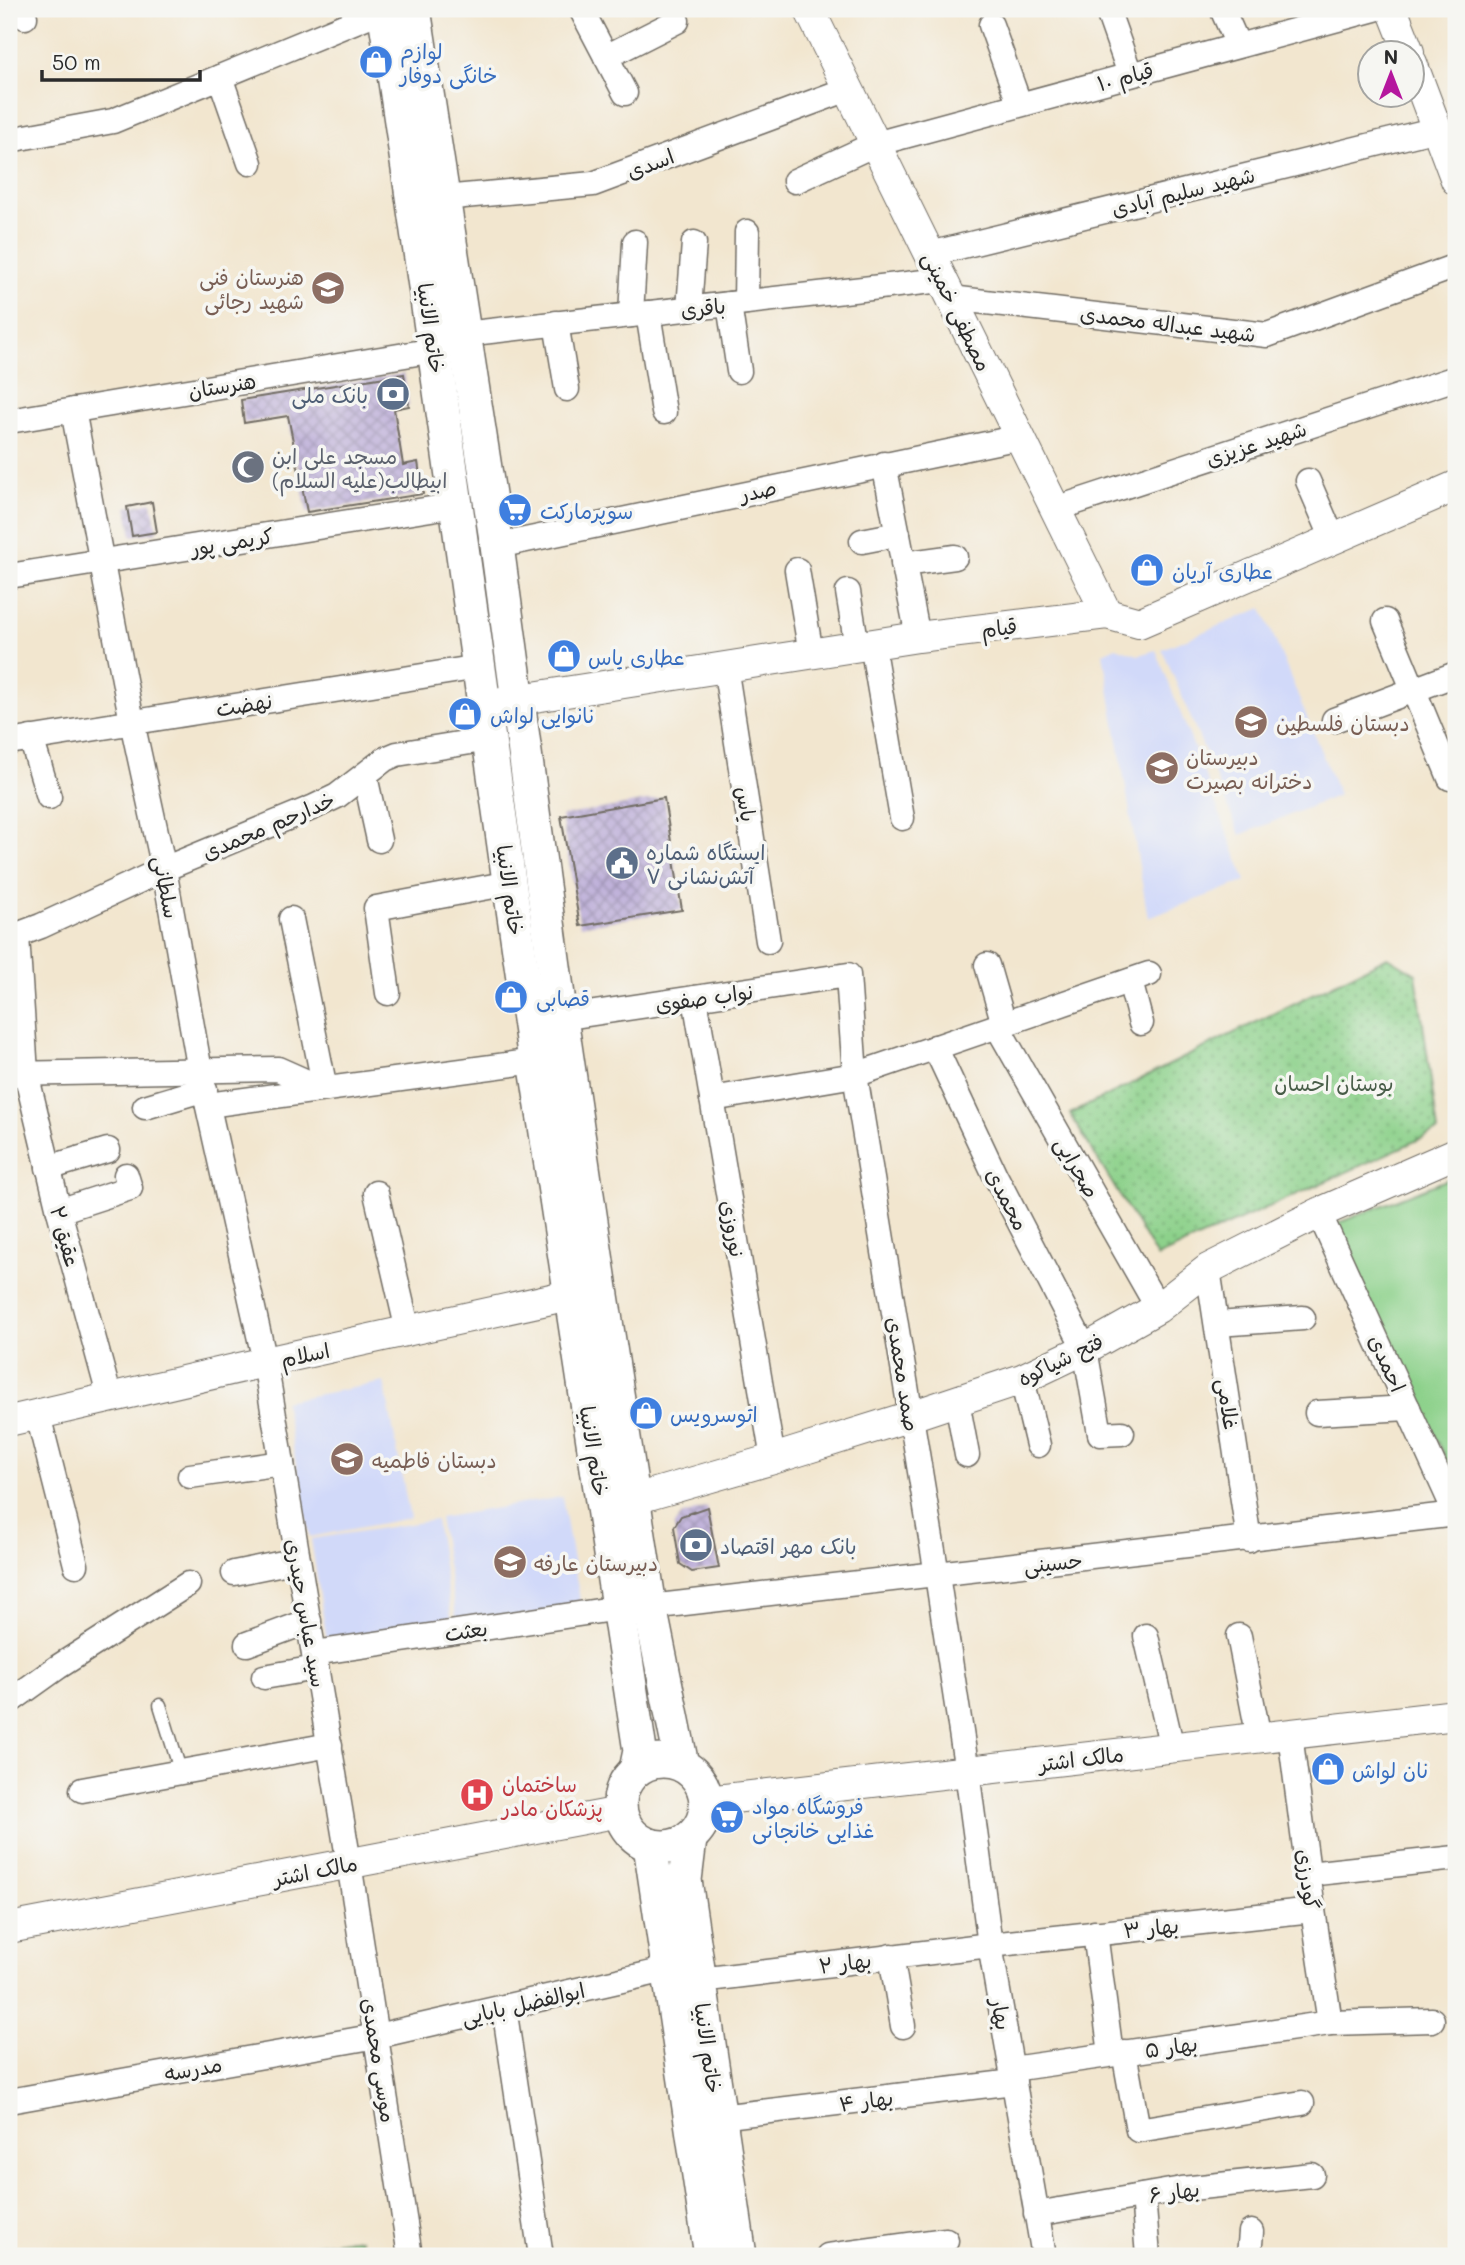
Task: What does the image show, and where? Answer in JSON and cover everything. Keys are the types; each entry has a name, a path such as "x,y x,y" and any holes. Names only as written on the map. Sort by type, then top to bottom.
{"main road":[{"name":"خاتم الانبیا","path":"384,9 535,1061 635,1499 634,1607 640,1751 636,1770"},
{"name":"خاتم الانبیا","path":"414,9 497,546 561,1018 586,1292 634,1607 682,1765"},
{"path":"658,1761 682,1765 699,1780 707,1801 706,1815 699,1828 690,1839 677,1845 664,1847 639,1840 624,1823 620,1812 622,1789 628,1778 636,1770 658,1761"},
{"name":"خاتم الانبیا","path":"690,1839 685,1880 685,1975 711,2256"},
{"name":"خاتم الانبیا","path":"650,1845 719,2117 740,2256"}],"street":[{"path":"9,140 113,121 384,9"},
{"path":"581,9 625,93"},
{"name":"مصطفی خمینی","path":"809,9 1107,614"},
{"path":"1107,9 1130,74"},
{"path":"1223,9 1238,45"},
{"name":"قیام ۱۰","path":"795,181 875,144 1375,9"},
{"path":"1392,9 1403,38"},
{"path":"606,57 677,21"},
{"path":"991,25 1019,103"},
{"path":"219,77 250,163"},
{"name":"اسدی","path":"443,198 593,184 848,89"},
{"path":"1426,100 1456,180"},
{"name":"شهید سلیم آبادی","path":"941,277 1437,129"},
{"path":"739,371 738,303 747,232"},
{"path":"635,242 640,314 664,412"},
{"path":"689,308 694,243"},
{"name":"شهید عبداله محمدی","path":"941,277 1267,335 1456,266"},
{"name":"باقری","path":"464,334 941,277"},
{"path":"556,323 567,390"},
{"name":"هنرستان","path":"9,421 435,350"},
{"name":"شهید عزیزی","path":"1055,509 1456,378"},
{"name":"سلطانی","path":"73,410 132,722 164,869 204,1089 265,1362"},
{"name":"صدر","path":"497,546 1020,437"},
{"path":"884,464 918,638"},
{"path":"1308,481 1333,539"},
{"name":"قیام","path":"484,705 725,666 1107,614 1139,623 1456,486"},
{"name":"کریمی پور","path":"9,576 456,505"},
{"path":"862,541 898,534"},
{"path":"903,564 955,557"},
{"path":"797,570 811,654"},
{"path":"848,592 864,646 902,818"},
{"path":"1385,621 1450,778"},
{"name":"یاس","path":"725,666 768,941"},
{"name":"نهضت","path":"20,740 479,667"},
{"path":"1334,720 1456,674"},
{"name":"خدارحم محمدی","path":"13,937 337,796 385,759 397,754 489,738"},
{"path":"20,740 49,797"},
{"path":"365,776 379,840"},
{"path":"388,993 376,908 510,883"},
{"path":"291,919 325,1089"},
{"name":"عقیق ۲","path":"13,937 17,1073 48,1168 110,1399"},
{"name":"صحرایی","path":"987,965 1000,1025 1158,1308"},
{"name":"نواب صفوی","path":"561,1018 848,975"},
{"name":"صمد محمدی","path":"848,975 855,1075 967,1771"},
{"path":"712,1099 855,1075 1139,978 1141,1023"},
{"name":"نوروزی","path":"695,998 773,1460"},
{"name":"محمدی","path":"935,1047 995,1175 1085,1349 1100,1434 1122,1433"},
{"path":"17,1073 204,1089 325,1089 535,1061"},
{"path":"145,1107 278,1069 325,1089"},
{"path":"48,1168 108,1150"},
{"name":"فتح شیاکوه","path":"635,1499 773,1460 1022,1379 1085,1349 1158,1308 1208,1269 1319,1213 1456,1153"},
{"path":"59,1212 131,1188 126,1175"},
{"path":"376,1193 408,1331"},
{"name":"احمدی","path":"1319,1213 1456,1514"},
{"name":"غلامی","path":"1208,1269 1249,1539"},
{"name":"اسلام","path":"9,1421 586,1292"},
{"path":"1217,1324 1303,1318"},
{"name":"سید عباس حیدری","path":"265,1362 349,1863"},
{"path":"1022,1379 1038,1445"},
{"path":"957,1401 967,1455"},
{"path":"1317,1413 1408,1408"},
{"path":"38,1415 76,1565"},
{"path":"190,1476 282,1463"},
{"name":"حسینی","path":"634,1607 1456,1514"},
{"path":"234,1573 298,1560"},
{"path":"9,1702 58,1667 188,1584"},
{"name":"بعثت","path":"264,1677 315,1660 634,1607"},
{"path":"247,1644 309,1621"},
{"path":"1146,1636 1172,1748"},
{"path":"1239,1636 1259,1738"},
{"name":"مالک اشتر","path":"707,1801 1456,1715"},
{"name":"گودرزی","path":"1290,1734 1330,2023"},
{"path":"82,1790 330,1745"},
{"name":"بهار","path":"967,1771 990,1945 1044,2256"},
{"name":"مالک اشتر","path":"9,1928 620,1812"},
{"path":"1308,1874 1456,1858"},
{"name":"موسی محمدی","path":"349,1863 410,2256"},
{"name":"بهار ۳","path":"990,1945 1313,1910"},
{"path":"1096,1933 1118,2053 1138,2130 1301,2103"},
{"name":"بهار ۲","path":"685,1975 990,1945"},
{"path":"891,1956 903,2026"},
{"name":"ابوالفضل بابایی","path":"377,2036 503,2007 685,1975"},
{"path":"503,2007 541,2256"},
{"name":"بهار ۵","path":"1013,2076 1118,2053 1330,2023 1432,2021"},
{"name":"مدرسه","path":"9,2101 377,2036"},
{"name":"بهار ۴","path":"719,2117 1013,2076"},
{"name":"بهار ۶","path":"1036,2214 1182,2189 1312,2175"},
{"path":"1143,2196 1148,2256"},
{"path":"828,2256 946,2240"}],"lane":[{"path":"160,1705 181,1773"}],"shaded area":[{"name":"دبستان فلسطین","path":"1262,608 1339,795 1240,835 1162,649"},
{"name":"دبیرستان دخترانه بصیرت","path":"1116,647 1138,655 1156,650 1246,881 1148,918 1103,653"},
{"name":"دبستان فاطمیه","path":"384,1382 410,1518 310,1537 284,1401"},
{"name":"دبیرستان عارفه","path":"562,1497 581,1606 458,1627 439,1518"},
{"path":"436,1520 453,1627 328,1647 311,1539"}],"green space":[{"name":"بوستان احسان","path":"1388,957 1416,974 1438,1131 1157,1257 1070,1114"},
{"path":"1456,1176 1456,1479 1333,1225"},
{"path":"360,2238 363,2256 241,2256"}],"building":[{"path":"404,374 409,406 394,409 403,465 418,462 423,494 307,512 288,416 244,423 241,400"},
{"path":"152,502 157,532 132,536 127,507"},
{"name":"ایستگاه شماره ۷ آتش‌نشانی","path":"664,798 682,910 580,926 561,816"},
{"name":"بانک مهر اقتصاد","path":"707,1507 719,1568 692,1572 680,1564 674,1527 681,1516"}],"place":[{"name":"لوازم خانگی دوفار","path":"376,62"},
{"name":"هنرستان فنی شهید رجائی","path":"328,288"},
{"name":"بانک ملی","path":"393,394"},
{"name":"مسجد علی ابن ابیطالب(علیه السلام)","path":"248,467"},
{"name":"سوپرمارکت","path":"515,510"},
{"name":"عطاری آریان","path":"1147,570"},
{"name":"عطاری یاس","path":"564,656"},
{"name":"نانوایی لواش","path":"465,714"},
{"name":"دبستان فلسطین","path":"1251,722"},
{"name":"دبیرستان دخترانه بصیرت","path":"1162,768"},
{"name":"ایستگاه شماره ۷ آتش‌نشانی","path":"622,863"},
{"name":"قصابی","path":"511,997"},
{"name":"اتوسرویس","path":"646,1413"},
{"name":"دبستان فاطمیه","path":"347,1459"},
{"name":"بانک مهر اقتصاد","path":"696,1545"},
{"name":"دبیرستان عارفه","path":"510,1562"},
{"name":"نان لواش","path":"1328,1769"},
{"name":"ساختمان پزشکان مادر","path":"477,1795"},
{"name":"فروشگاه مواد غذایی خانجانی","path":"727,1817"}]}
